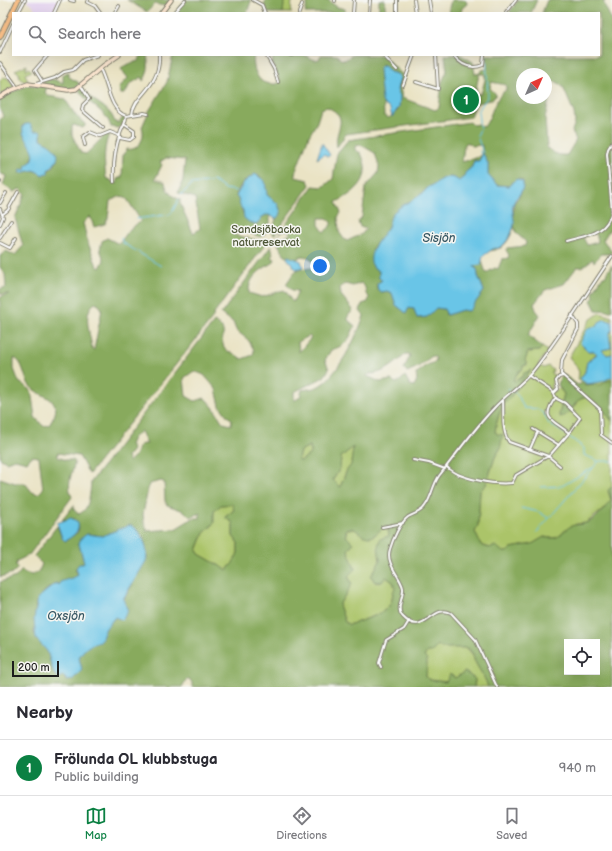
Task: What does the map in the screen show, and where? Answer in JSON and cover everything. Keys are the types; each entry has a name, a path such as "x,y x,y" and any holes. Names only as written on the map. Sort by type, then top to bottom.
{"main road":[{"path":"0,31 17,0"},
{"path":"0,37 17,0"}],"street":[{"path":"19,12 25,0"},
{"path":"54,12 60,0"},
{"path":"70,0 74,1"},
{"path":"162,12 171,0"},
{"path":"175,11 185,0"},
{"path":"253,0 262,5 265,12"},
{"path":"353,12 354,0"},
{"path":"369,12 370,0"},
{"path":"397,0 397,12"},
{"path":"414,0 416,12"},
{"path":"429,0 431,12"},
{"path":"507,12 516,0"},
{"path":"87,1 95,6 99,12"},
{"path":"298,12 302,4"},
{"path":"116,12 119,6"},
{"path":"0,52 12,26"},
{"path":"42,81 36,70 47,56"},
{"path":"0,97 17,87 36,84 55,78 64,72 73,70 83,60 95,56"},
{"path":"36,84 68,90 81,86 118,56"},
{"path":"132,115 134,108 156,77 160,66 159,56"},
{"path":"266,56 278,82"},
{"path":"384,56 397,70"},
{"path":"403,85 414,56"},
{"path":"416,82 438,88 436,56"},
{"path":"454,56 463,65 474,67 483,66 484,56"},
{"path":"0,63 17,87"},
{"path":"100,69 117,110 126,116 148,114"},
{"path":"81,86 89,99 82,106 83,110 103,128"},
{"path":"114,182 114,163 120,137 125,125 126,116"},
{"path":"85,145 83,136 90,132 100,136 110,132 130,140 134,137 133,130 125,125"},
{"path":"566,241 604,228 611,214 607,154 612,142"},
{"path":"0,224 3,214 8,210 18,192"},
{"path":"0,203 6,194"},
{"path":"0,209 3,214"},
{"path":"0,238 11,221"},
{"path":"0,243 10,248 16,238"},
{"path":"497,687 475,639 451,613 439,611 424,623 409,621 400,612 402,587 393,570 389,555 390,547 403,523 408,517 420,512 425,507 433,485 479,424 502,399 528,376 612,256"},
{"path":"572,315 578,324 578,329 562,360 560,371 563,376 600,408 601,435 612,443"},
{"path":"413,460 446,468 459,476 506,484 513,482 516,475 548,456 580,421 580,418 565,403 556,398 553,393 528,376"},
{"path":"553,393 558,389 556,381 559,377 563,376"},
{"path":"556,398 548,411 548,416 551,421 568,433"},
{"path":"502,399 507,440 512,445 530,449 548,456 560,466"},
{"path":"533,429 537,433 559,445"},
{"path":"530,449 537,433"},
{"path":"382,527 403,523"},
{"path":"381,667 379,663 386,640 404,629 409,621"}],"shaded area":[{"path":"28,0 59,0 53,12 36,12 33,6 27,2"}],"green space":[{"path":"127,0 170,0 165,6 155,4 147,12"},
{"path":"186,0 251,0 247,12 176,12"},
{"path":"266,0 286,0 284,3 283,12 268,12 264,5"},
{"path":"286,0 292,0 291,12 283,12 284,3"},
{"path":"308,0 328,0 337,7 345,9 345,12 305,12"},
{"path":"379,0 385,0 385,8 388,12 377,12"},
{"path":"451,0 466,0 467,4 462,8 461,12 450,12"},
{"path":"518,0 537,0 531,12 510,12"},
{"path":"547,0 606,0 604,1 604,4 612,21 612,226 603,240 612,252 609,254 602,254 594,262 593,259 582,267 577,267 564,284 545,290 534,304 540,315 528,335 542,347 539,351 528,352 525,361 527,363 526,365 523,366 523,369 519,371 513,380 515,381 522,377 524,373 531,370 508,400 503,402 495,432 499,435 503,434 500,449 495,457 486,485 480,491 478,525 475,532 481,545 489,548 496,546 503,552 507,552 511,548 532,544 544,537 557,537 571,526 586,523 597,517 611,500 608,490 612,486 612,687 488,687 473,654 468,648 441,648 438,645 432,652 427,652 424,657 427,659 426,677 430,680 446,682 450,674 455,678 465,672 475,679 474,687 192,687 192,682 188,679 182,687 0,687 0,582 16,577 22,570 24,573 32,575 39,571 42,564 34,556 57,526 62,538 65,541 78,532 79,527 75,519 62,520 74,505 74,510 79,514 83,512 89,500 91,482 214,322 222,329 223,342 227,351 242,359 253,355 254,350 249,341 236,330 233,322 221,314 271,246 273,254 271,257 275,259 273,263 256,274 249,287 249,293 262,297 284,290 293,302 298,291 292,290 286,284 297,270 314,268 316,265 308,257 301,256 297,259 286,257 278,244 283,238 291,234 287,230 282,231 277,237 313,186 323,187 333,179 337,153 348,140 470,122 473,125 478,124 484,127 498,98 506,90 506,85 491,82 490,88 496,94 493,99 475,104 471,117 346,134 337,147 336,141 340,125 339,116 327,107 321,109 295,173 295,177 308,180 310,185 274,235 272,232 276,219 281,213 279,208 267,195 264,181 260,177 257,175 246,179 236,196 239,200 245,218 252,223 257,224 259,220 267,214 270,216 270,225 265,225 265,234 261,237 240,230 232,231 232,234 267,242 214,314 212,319 89,474 79,456 57,453 58,457 66,460 73,460 75,462 70,484 70,493 72,497 29,555 17,561 15,566 18,568 13,573 0,577 0,478 15,483 25,483 32,492 38,494 43,489 39,457 32,456 27,462 15,459 6,462 1,459 0,456 0,297 9,294 0,294 0,289 6,287 5,274 0,267 0,256 6,251 15,255 23,246 15,218 25,194 20,189 14,192 3,185 6,176 0,173 0,120 3,116 0,109 0,98 28,85 40,86 43,80 49,79 63,83 63,74 69,72 69,77 78,82 79,85 72,89 68,89 48,85 45,92 48,96 65,99 76,116 85,124 83,128 74,125 72,126 72,135 81,153 86,154 105,135 110,133 105,149 106,178 117,184 117,179 122,177 123,155 125,154 126,149 135,148 140,143 143,135 142,127 149,111 167,82 173,56 254,56 253,62 255,70 260,80 270,84 277,84 280,81 273,65 272,56 306,56 315,60 319,59 320,56 338,56 340,59 345,60 351,56 383,56 404,76 400,87 402,98 435,110 439,108 442,82 447,71 445,56 463,56 473,62 475,74 480,73 481,70 487,69 486,56 600,56 600,12 542,12","holes":["383,65 390,73 396,73 400,77 397,90 400,100 398,110 389,118 384,116 380,72 381,66","516,68 552,68 552,82 557,82 563,87 574,113 575,122 572,131 576,140 567,155 556,154 547,147 545,118 548,104 516,104","479,74 485,74 481,94 475,94","28,124 33,131 41,132 41,139 48,144 57,160 54,166 43,175 34,170 20,173 21,170 25,169 26,165 30,163 34,155 34,148 23,134 23,125","467,142 472,146 482,145 482,153 478,157 462,162 464,146","361,145 375,153 379,166 378,173 366,187 362,217 358,221 360,227 366,229 362,234 347,241 339,232 338,217 341,213 336,202 355,190 359,186 364,176 365,169 361,153 355,150 355,146","483,154 488,164 488,175 497,185 509,186 515,180 519,179 523,181 522,190 514,203 511,232 506,242 502,246 506,243 509,239 514,225 516,233 526,242 525,246 507,248 506,250 509,255 508,258 502,259 498,269 495,268 486,273 482,261 480,265 475,265 484,291 468,311 462,310 446,315 445,309 436,308 427,317 417,318 414,309 409,308 406,313 396,305 392,293 387,291 382,292 377,289 377,284 382,280 379,278 379,271 373,267 373,247 384,235 395,211 412,202 430,186 434,185 442,178 451,177 459,181 472,167 474,160 479,161","166,158 185,160 183,180 178,193 195,198 200,229 193,233 180,203 180,199 174,197 170,193 165,182 155,179 162,165 160,162","121,196 127,199 141,221 130,229 119,244 107,238 102,241 100,249 104,260 100,268 97,266 88,243 83,223 90,216 94,227 105,224 108,218 110,201","319,218 327,218 332,222 329,228 324,232 319,225","596,233 598,242 587,245 583,237","361,283 365,287 366,294 369,297 368,302 362,304 360,311 364,316 357,334 339,366 332,375 317,387 302,390 300,397 294,401 294,392 324,377 329,369 325,360 331,350 344,344 351,335 355,326 348,320 348,316 353,310 341,295 340,287 345,284 353,286","95,303 102,309 94,350 92,349 88,324 88,312","309,336 311,338 299,352 298,342","406,354 409,354 410,356 404,368 407,372 418,367 432,356 436,358 435,362 425,366 416,374 417,380 414,386 410,385 405,376 396,383 391,380 380,382 367,376 389,368","14,358 19,362 28,383 32,388 54,403 56,408 49,425 43,426 35,417 31,390 19,382 14,369","194,371 204,375 216,389 220,406 228,417 232,419 231,425 223,423 213,407 205,398 195,401 186,396 184,378","141,431 147,444 139,446 136,455 129,462 127,457 133,450 130,445 133,438","310,446 311,453 301,461 298,459 300,451","353,447 351,465 347,470 340,487 333,480 340,468 341,457","161,481 164,482 165,501 167,505 184,511 190,517 200,513 200,518 193,518 175,529 146,531 147,529 144,523 143,514 149,484","232,504 234,510 225,517 233,523 233,536 238,543 238,553 233,563 227,570 199,554 197,550 204,533 214,523 214,511 221,505","130,525 144,537 147,558 124,599 127,609 118,618 115,617 106,628 100,642 90,645 82,652 79,658 82,670 72,680 66,681 63,675 59,678 54,674 47,651 34,633 36,602 46,590 56,583 59,585 77,576 78,574 75,570 84,562 79,544 87,534 102,536","387,526 389,536 380,539 378,546 380,561 371,576 375,582 382,582 386,577 393,582 395,588 392,601 387,608 378,615 349,625 345,622 339,605 352,584 348,576 355,569 348,550 353,543 346,536 346,529 350,528 363,535 371,537"]},
{"path":"141,56 147,56 148,68 143,81 142,77 130,84 125,94 121,94 119,88 128,78 121,69 126,65 138,61"},
{"path":"27,65 26,70 29,68 32,71 25,74 28,80 25,82 20,79 19,73 15,70"},
{"path":"3,77 8,78 14,87 0,95 0,80"},
{"path":"82,88 90,97 109,111 115,122 119,123 123,117 126,117 122,126 119,128 111,127 105,116 82,95 79,90"},
{"path":"494,248 500,248 494,250 489,251"},
{"path":"612,265 612,311 596,310 591,300 594,297 593,292 603,276 606,276"},
{"path":"600,313 612,317 612,322 603,321 597,326 588,329 580,343 588,351 594,351 597,353 587,362 585,372 580,379 587,384 612,377 612,380 599,386 590,384 586,385 578,380 579,372 569,357 590,320"},
{"path":"612,329 612,354 607,355 602,350 611,348 609,335"},
{"path":"542,347 548,351 538,365 544,368 548,366 553,370 551,374 556,376 551,385 551,389 555,391 559,388 564,394 559,415 563,416 572,410 578,400 587,397 601,407 612,421 612,486 608,491 611,500 604,509 586,523 576,524 559,537 544,537 532,544 511,548 507,552 503,552 481,545 475,532 478,525 480,491 486,485 495,457 500,449 499,435 495,432 503,402 508,400 531,370 515,381 513,380 523,366 527,365 525,361 528,352 539,351"},
{"path":"564,375 578,385 582,383 586,385 594,384 599,386 612,380 612,421 601,407 587,397 578,401 565,416 560,417 559,415 564,394 558,385 560,378"},
{"path":"310,446 311,453 301,461 298,459 300,451"},
{"path":"353,447 352,465 347,470 340,487 333,480 340,468 341,457"},
{"path":"232,504 234,510 225,517 233,523 233,536 238,543 238,553 233,563 227,570 199,554 197,551 204,533 212,526 214,511 221,505"},
{"path":"387,526 389,536 383,538 380,543 380,561 371,576 375,582 380,583 386,577 393,582 395,588 391,603 378,615 349,625 345,622 339,605 351,584 348,576 355,569 349,556 346,529 356,529 364,536 374,536 381,528"},
{"path":"438,645 467,648 473,655 488,687 474,687 475,681 465,672 455,678 452,676 446,682 430,680 426,677 424,657 427,652 432,651"}],"water":[{"path":"381,66 385,66 390,72 397,74 400,77 397,90 400,97 399,107 392,117 390,109 384,105 382,101 379,69"},
{"path":"30,124 34,131 41,131 41,139 52,146 57,153 58,157 48,170 48,174 45,173 43,175 34,170 20,173 21,169 25,170 26,165 31,162 34,155 23,133 23,126"},
{"path":"322,143 330,155 328,157 324,154 317,159"},
{"name":"Sisjön","path":"483,153 488,164 488,175 497,185 510,186 516,179 523,182 521,192 513,204 512,209 514,225 511,233 507,241 501,247 494,248 483,256 481,265 474,266 477,269 484,291 469,311 462,310 447,315 444,309 436,308 427,317 417,318 414,309 409,308 406,313 396,305 392,293 387,291 381,292 378,290 377,284 382,280 379,278 379,271 373,267 371,261 373,249 388,227 391,217 395,211 423,193 439,180 449,177 459,181 472,167 474,161 479,161"},
{"path":"255,174 265,181 267,195 278,204 281,213 276,219 269,215 265,215 256,224 249,222 244,218 243,210 236,196 244,182"},
{"path":"288,256 301,261 303,267 296,269 287,258"},
{"path":"605,319 612,322 612,329 609,335 611,348 602,350 607,355 612,354 612,377 601,382 587,384 580,379 585,372 587,362 597,354 594,351 588,351 580,343 588,328 597,326 599,322"},
{"path":"71,518 78,522 78,528 73,535 65,541 62,538 57,523"},
{"name":"Oxsjön","path":"130,525 138,531 144,540 147,556 146,561 123,599 128,611 122,620 115,617 106,628 100,642 90,645 82,652 79,658 82,670 72,680 67,681 63,675 59,678 54,674 47,651 36,639 34,619 38,598 56,583 59,585 60,582 66,580 67,578 69,579 77,576 78,574 76,568 79,564 83,564 84,562 79,544 80,539 87,534 102,536"}],"waterway":[{"path":"483,153 477,136 480,129 478,111 488,96 486,56"},
{"path":"480,151 481,155"},
{"path":"181,195 192,184 213,181 225,189 237,191"},
{"path":"136,219 171,214 179,199"},
{"path":"121,238 123,243 161,266"},
{"path":"513,391 518,395 524,408 538,409 545,415 549,424 566,434"},
{"path":"568,436 584,448 584,455 598,461"},
{"path":"537,532 599,461 612,461"},
{"path":"541,487 562,486 592,468"},
{"path":"521,508 539,512 548,518"}],"place":[{"name":"Frölunda OL klubbstuga","path":"466,100"}],"park label":[{"name":"Sandsjöbacka naturreservat","path":"266,235"}]}
